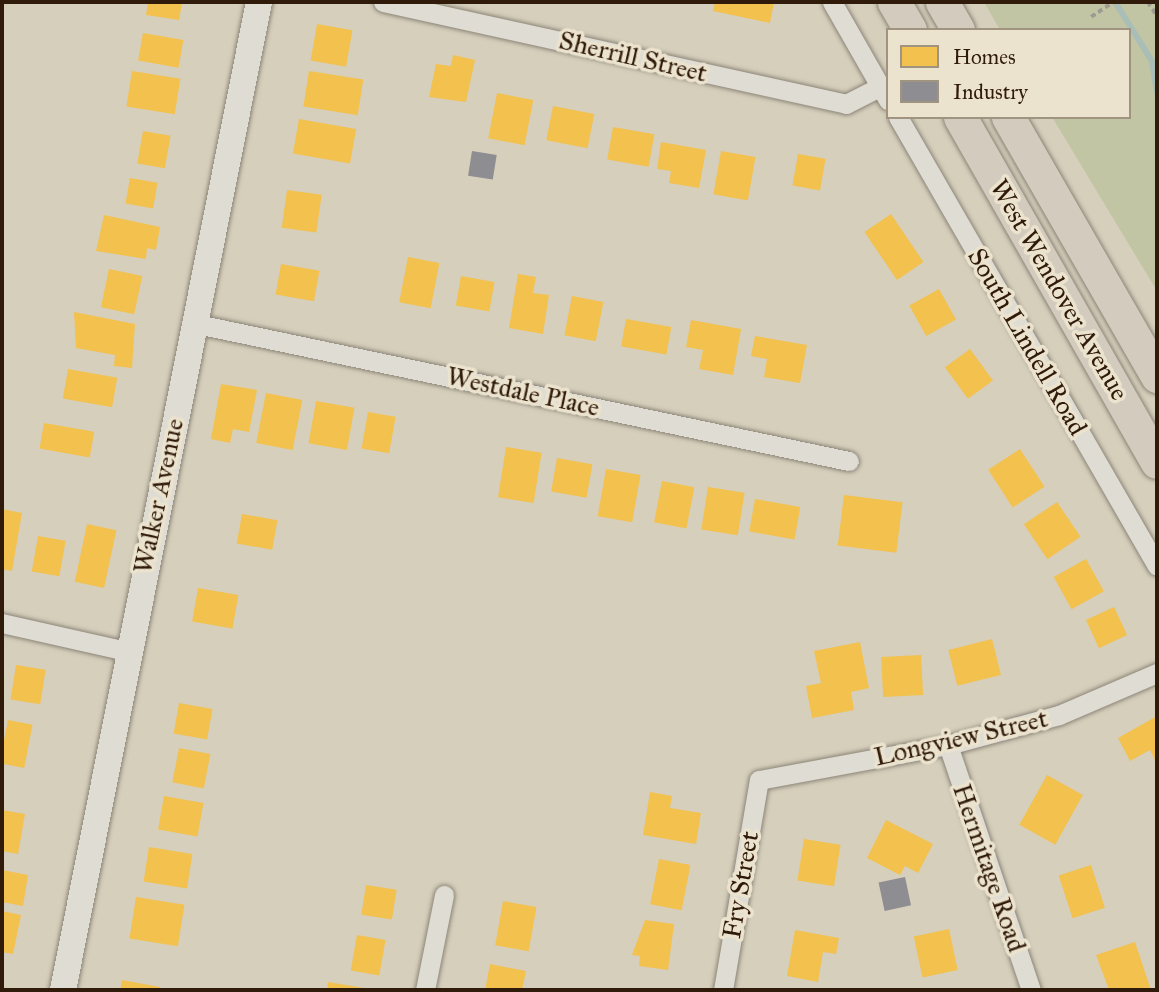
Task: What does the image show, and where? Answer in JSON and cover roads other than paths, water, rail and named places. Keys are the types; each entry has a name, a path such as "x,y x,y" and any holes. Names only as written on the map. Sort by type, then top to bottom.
{"highway":[{"path":"894,2 909,28"},
{"path":"942,2 957,28"},
{"name":"West Wendover Avenue","path":"961,119 1157,462"},
{"name":"West Wendover Avenue","path":"1009,119 1157,376"}],"street":[{"name":"Walker Avenue","path":"63,990 126,651 197,324 259,2"},
{"name":"Sherrill Street","path":"383,2 846,104 884,94"},
{"path":"832,2 884,94"},
{"name":"South Lindell Road","path":"899,119 1157,566"},
{"name":"Westdale Place","path":"197,324 849,461"},
{"path":"2,623 126,651"},
{"name":"Longview Street","path":"759,780 948,745 1059,715 1157,673"},
{"name":"Hermitage Road","path":"948,745 1031,990"},
{"name":"Fry Street","path":"723,990 759,780"},
{"path":"425,990 444,895"}],"waterway":[{"path":"1115,2 1152,61 1157,92"}]}
